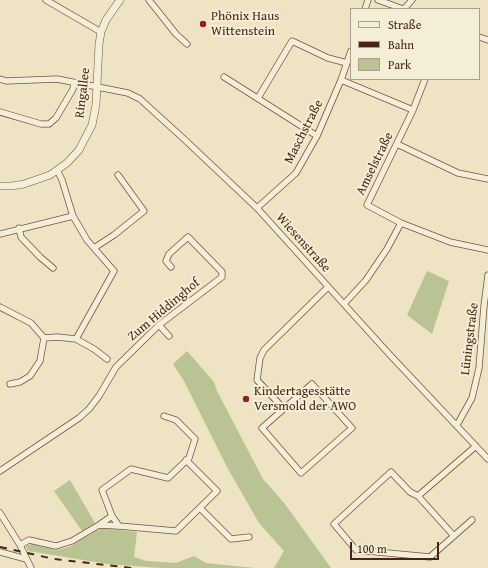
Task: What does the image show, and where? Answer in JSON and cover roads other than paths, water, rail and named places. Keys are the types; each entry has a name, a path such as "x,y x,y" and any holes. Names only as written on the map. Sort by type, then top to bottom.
{"street":[{"path":"46,0 101,32"},
{"name":"Ringallee","path":"0,186 24,184 38,180 67,163 84,142 92,125 96,105 101,32 106,20 120,0"},
{"path":"149,0 176,34 187,44"},
{"path":"378,0 401,8"},
{"path":"405,8 412,0"},
{"path":"258,98 292,41 328,58 347,62"},
{"name":"Maschstraße","path":"257,208 296,173 317,136 341,80 350,54"},
{"path":"224,77 317,136"},
{"name":"Wiesenstraße","path":"0,79 6,81 56,79 128,93 140,99 257,208 390,355 488,459"},
{"path":"341,80 413,110"},
{"name":"Amselstraße","path":"425,80 413,110 367,205 401,223 450,242 488,250"},
{"path":"0,112 41,124 49,124 56,118 74,83"},
{"path":"397,144 458,173 488,179"},
{"path":"57,170 62,180 73,216 87,240 114,271 76,339"},
{"path":"94,248 114,235 144,211 118,175"},
{"path":"0,234 19,228 73,216"},
{"path":"344,304 366,280 387,249 401,223"},
{"path":"19,228 21,237 53,268"},
{"name":"Zum Hiddinghof","path":"0,471 79,418 89,409 99,396 116,367 159,325 222,277 222,272 188,237 169,254 166,261 171,267"},
{"name":"Lüningstraße","path":"457,425 472,398 479,368 488,275"},
{"path":"284,409 257,380 260,358 264,350 328,287"},
{"path":"0,307 31,323 44,338"},
{"path":"159,325 169,336"},
{"path":"44,338 57,337 76,339 94,349 107,359"},
{"path":"10,384 20,382 30,376 40,361 44,338"},
{"path":"312,384 352,428 301,473 262,428 284,409 312,384"},
{"path":"119,526 112,516 102,490 131,469 168,478 189,458 195,438 176,420 164,416"},
{"path":"418,496 476,446"},
{"path":"99,525 176,531 217,491 186,460"},
{"path":"454,536 418,496 410,492 391,472 334,524 356,550 430,557 454,536 472,520"},
{"path":"200,508 231,539 249,537"},
{"path":"0,513 20,545 31,568"},
{"path":"20,545 29,540 56,546 72,540 112,516"},
{"path":"0,552 26,559"}],"railway":[{"path":"0,547 54,559 132,568"}],"place":[{"name":"Phönix Haus Wittenstein","path":"203,24"},
{"name":"Kindertagesstätte Versmold der AWO","path":"246,399"}]}
